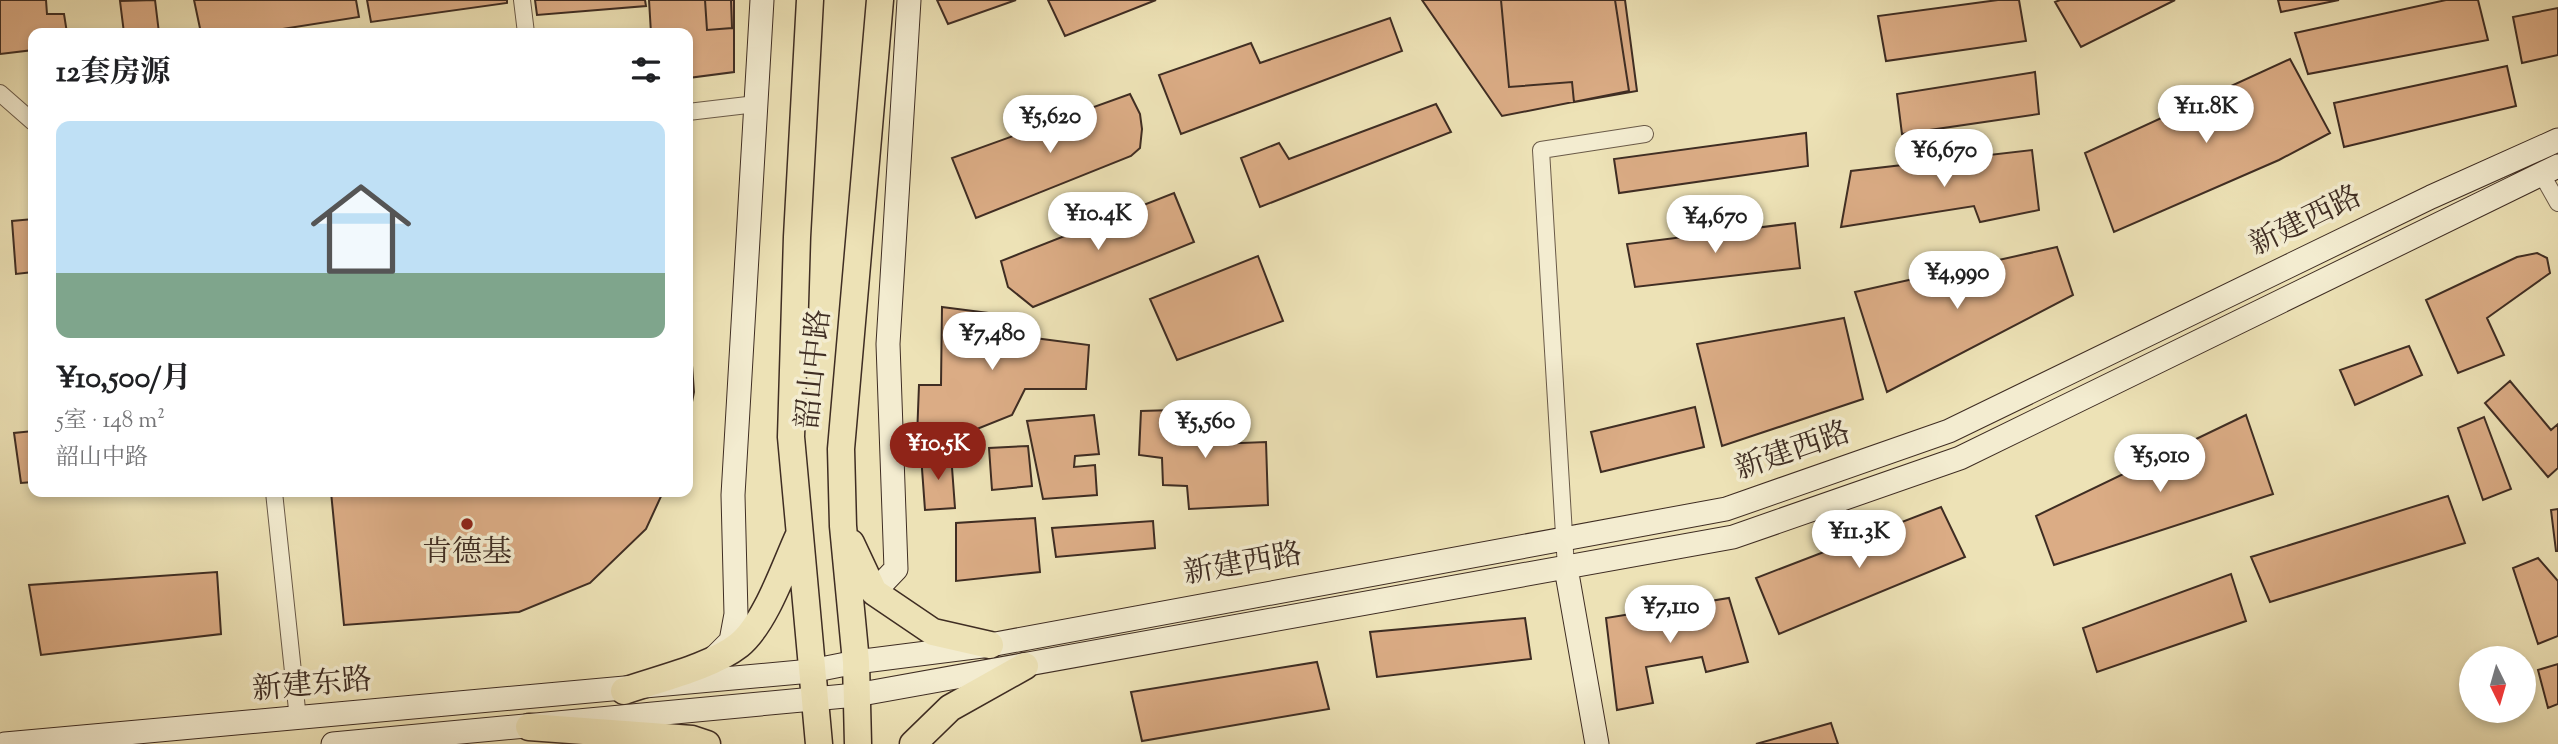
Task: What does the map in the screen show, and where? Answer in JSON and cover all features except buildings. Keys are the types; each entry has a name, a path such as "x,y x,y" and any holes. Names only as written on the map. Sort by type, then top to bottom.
{"main road":[{"path":"713,659 731,641 736,614 733,495 762,0"},
{"name":"韶山中路","path":"810,0 797,237 791,438 818,744"},
{"name":"韶山中路","path":"859,744 856,662 843,526 841,449 880,0"},
{"path":"874,592 896,569 888,344 909,0"},
{"name":"新建西路","path":"811,671 856,662 990,645 1726,509 1949,431 2431,197 2558,140"},
{"name":"新建西路","path":"815,701 1025,666 1733,537 1960,458 2550,170"},
{"path":"843,526 874,592 933,632 990,645"},
{"path":"624,691 713,659 740,645 758,621 799,536"},
{"path":"1566,568 1597,744"},
{"path":"914,744 950,708 1025,666"},
{"name":"新建东路","path":"5,744 624,691 811,671"},
{"name":"新建东路","path":"333,744 815,701"},
{"path":"529,727 692,738 707,744"}],"street":[{"path":"522,0 525,28"},
{"path":"0,93 28,118"},
{"path":"693,111 756,104"},
{"path":"1566,568 1541,150 1645,134"},
{"path":"2550,170 2558,203"},
{"path":"275,497 298,719"}],"place":[{"name":"肯德基","path":"467,524"}]}
